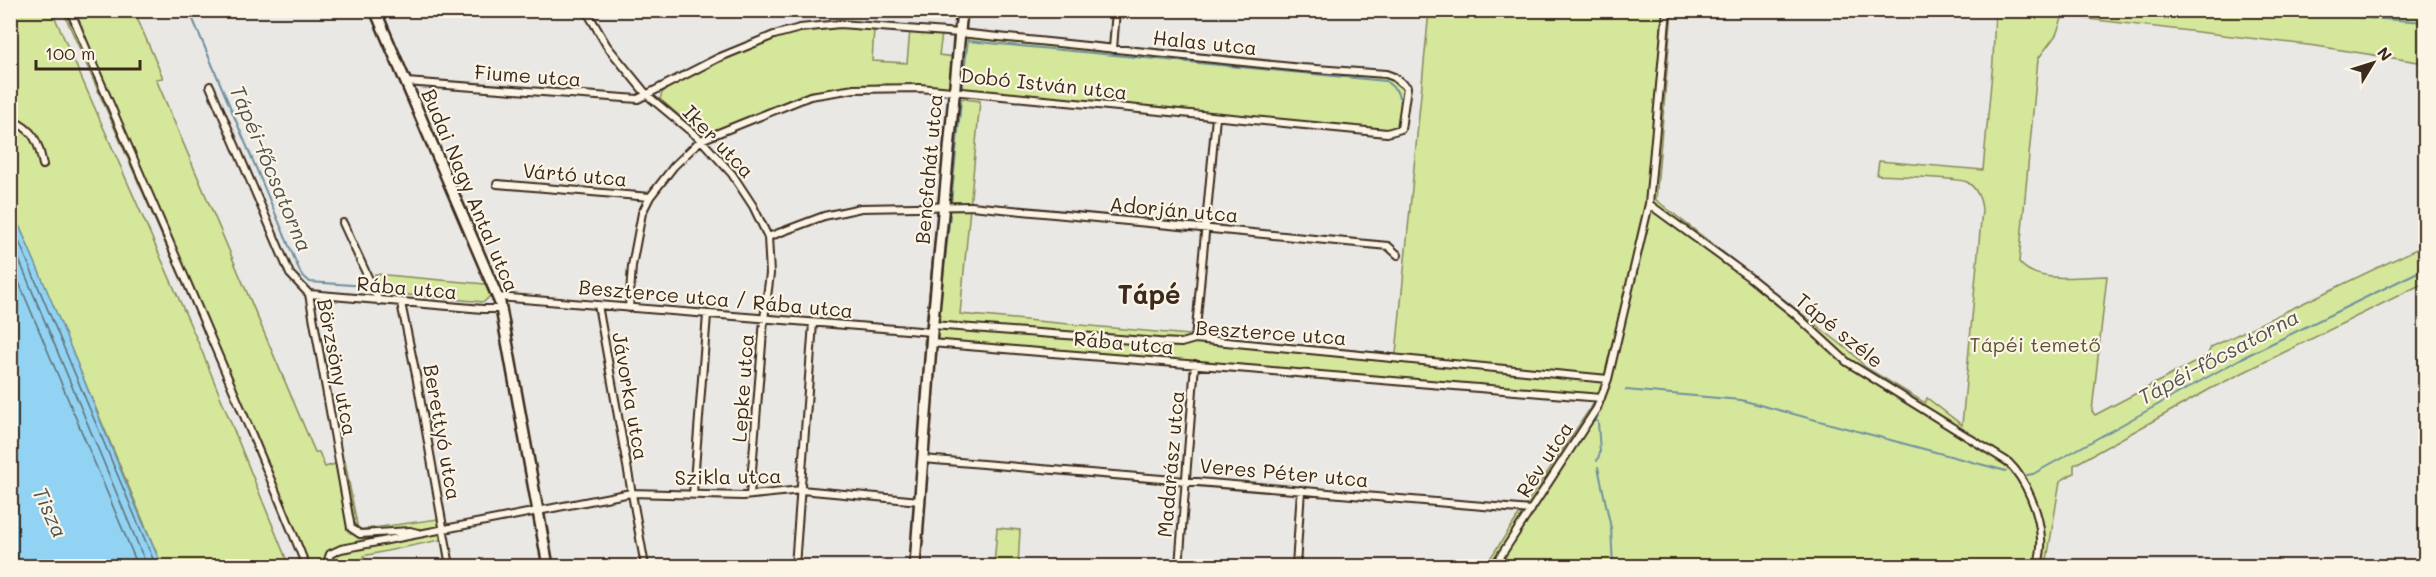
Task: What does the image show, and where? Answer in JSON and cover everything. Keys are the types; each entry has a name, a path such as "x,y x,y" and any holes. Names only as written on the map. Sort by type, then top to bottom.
{"main road":[{"name":"Budai Nagy Antal utca","path":"375,10 502,309 548,567"},
{"name":"Bencfahát utca","path":"915,567 932,328 963,10"}],"street":[{"path":"70,10 306,567"},
{"name":"Iker utca","path":"586,10 607,46 647,95 700,140 742,188 768,237 770,274 764,319"},
{"path":"1113,49 1116,10"},
{"name":"Rév utca","path":"1494,567 1601,398 1608,379 1649,204 1667,10"},
{"name":"Halas utca","path":"647,95 738,49 774,35 800,28 840,24 960,33 1386,74 1407,87 1401,129"},
{"name":"Fiume utca","path":"406,82 638,99 647,95"},
{"name":"Börzsöny utca","path":"210,86 290,274 309,294 353,531 360,534 410,531 422,533"},
{"name":"Dobó István utca","path":"628,308 637,234 642,213 650,197 674,166 700,140 810,96 885,87 954,91 1387,133 1401,129"},
{"path":"1195,339 1216,117"},
{"path":"10,119 26,126 32,133 43,165"},
{"name":"Vártó utca","path":"497,184 650,197"},
{"name":"Tápé széle","path":"1649,204 1749,277 1796,315 1847,362 2004,459 2016,470 2038,522 2041,546 2038,567"},
{"name":"Adorján utca","path":"768,237 824,216 861,208 971,206 1388,246 1398,255"},
{"path":"343,223 379,301"},
{"name":"Rába utca","path":"309,294 401,303 502,309"},
{"name":"Beszterce utca / Rába utca","path":"498,297 813,323 932,328"},
{"name":"Berettyó utca","path":"401,303 450,567"},
{"name":"Jávorka utca","path":"598,305 645,567"},
{"path":"693,494 707,315"},
{"name":"Lepke utca","path":"750,495 764,319"},
{"path":"795,567 813,323"},
{"name":"Beszterce utca","path":"932,328 1180,343 1195,339 1608,379"},
{"name":"Rába utca","path":"931,343 1601,398"},
{"name":"Madarász utca","path":"1179,567 1195,364"},
{"name":"Veres Péter utca","path":"923,459 1531,510"},
{"name":"Szikla utca","path":"422,533 631,493 750,495 801,490 920,501"},
{"path":"1296,567 1301,490"},
{"path":"326,567 328,558 335,551 422,533"}],"green space":[{"path":"10,11 52,11 201,349 289,566 162,566 11,206"},
{"path":"63,11 134,11 163,78 156,79 315,452 319,452 325,467 345,461 358,530 438,519 440,540 363,556 367,566 307,566"},
{"name":"Tápéi temető","path":"1429,11 1672,11 1656,200 1851,352 1865,367 1925,403 1927,398 1962,425 1982,210 1980,198 1967,182 1939,178 1877,175 1879,161 1983,170 1995,11 2425,11 2425,63 2316,46 2063,16 2056,35 2038,59 2019,262 2027,269 2048,277 2107,276 2092,411 2095,415 2207,356 2211,347 2425,245 2426,282 2212,388 2074,465 2074,473 2060,481 2046,566 1485,566 1595,401 924,344 949,97 980,101 960,314 1396,354"},
{"path":"824,27 874,29 872,61 907,63 910,30 942,34 939,55 954,57 949,88 881,84 810,94 702,135 660,99 669,86 744,49 783,36"},
{"path":"964,36 1386,76 1404,86 1401,122 1399,127 1384,131 958,88"},
{"path":"375,274 485,284 490,296 484,302 387,293 377,282"},
{"path":"997,528 1020,530 1018,566 994,566"}],"water":[{"name":"Tisza","path":"10,206 123,477 162,566 11,566"}],"waterway":[{"name":"Tápéi-főcsatorna","path":"189,10 301,274 310,282 366,286"},
{"path":"2324,10 2325,15 2426,22"},
{"path":"962,86 968,40"},
{"path":"968,41 1386,81 1396,90 1401,101"},
{"path":"951,204 961,101"},
{"path":"939,312 950,215"},
{"name":"Tápéi-főcsatorna","path":"2027,475 2033,474 2242,358 2426,268"},
{"name":"Tápéi-főcsatorna","path":"1626,390 1741,400 2006,471"},
{"path":"1594,422 1598,416"},
{"path":"1596,420 1600,453 1597,461"},
{"path":"1598,467 1611,528 1613,566"}],"district":[{"name":"Tápé","path":"1149,294"}]}
